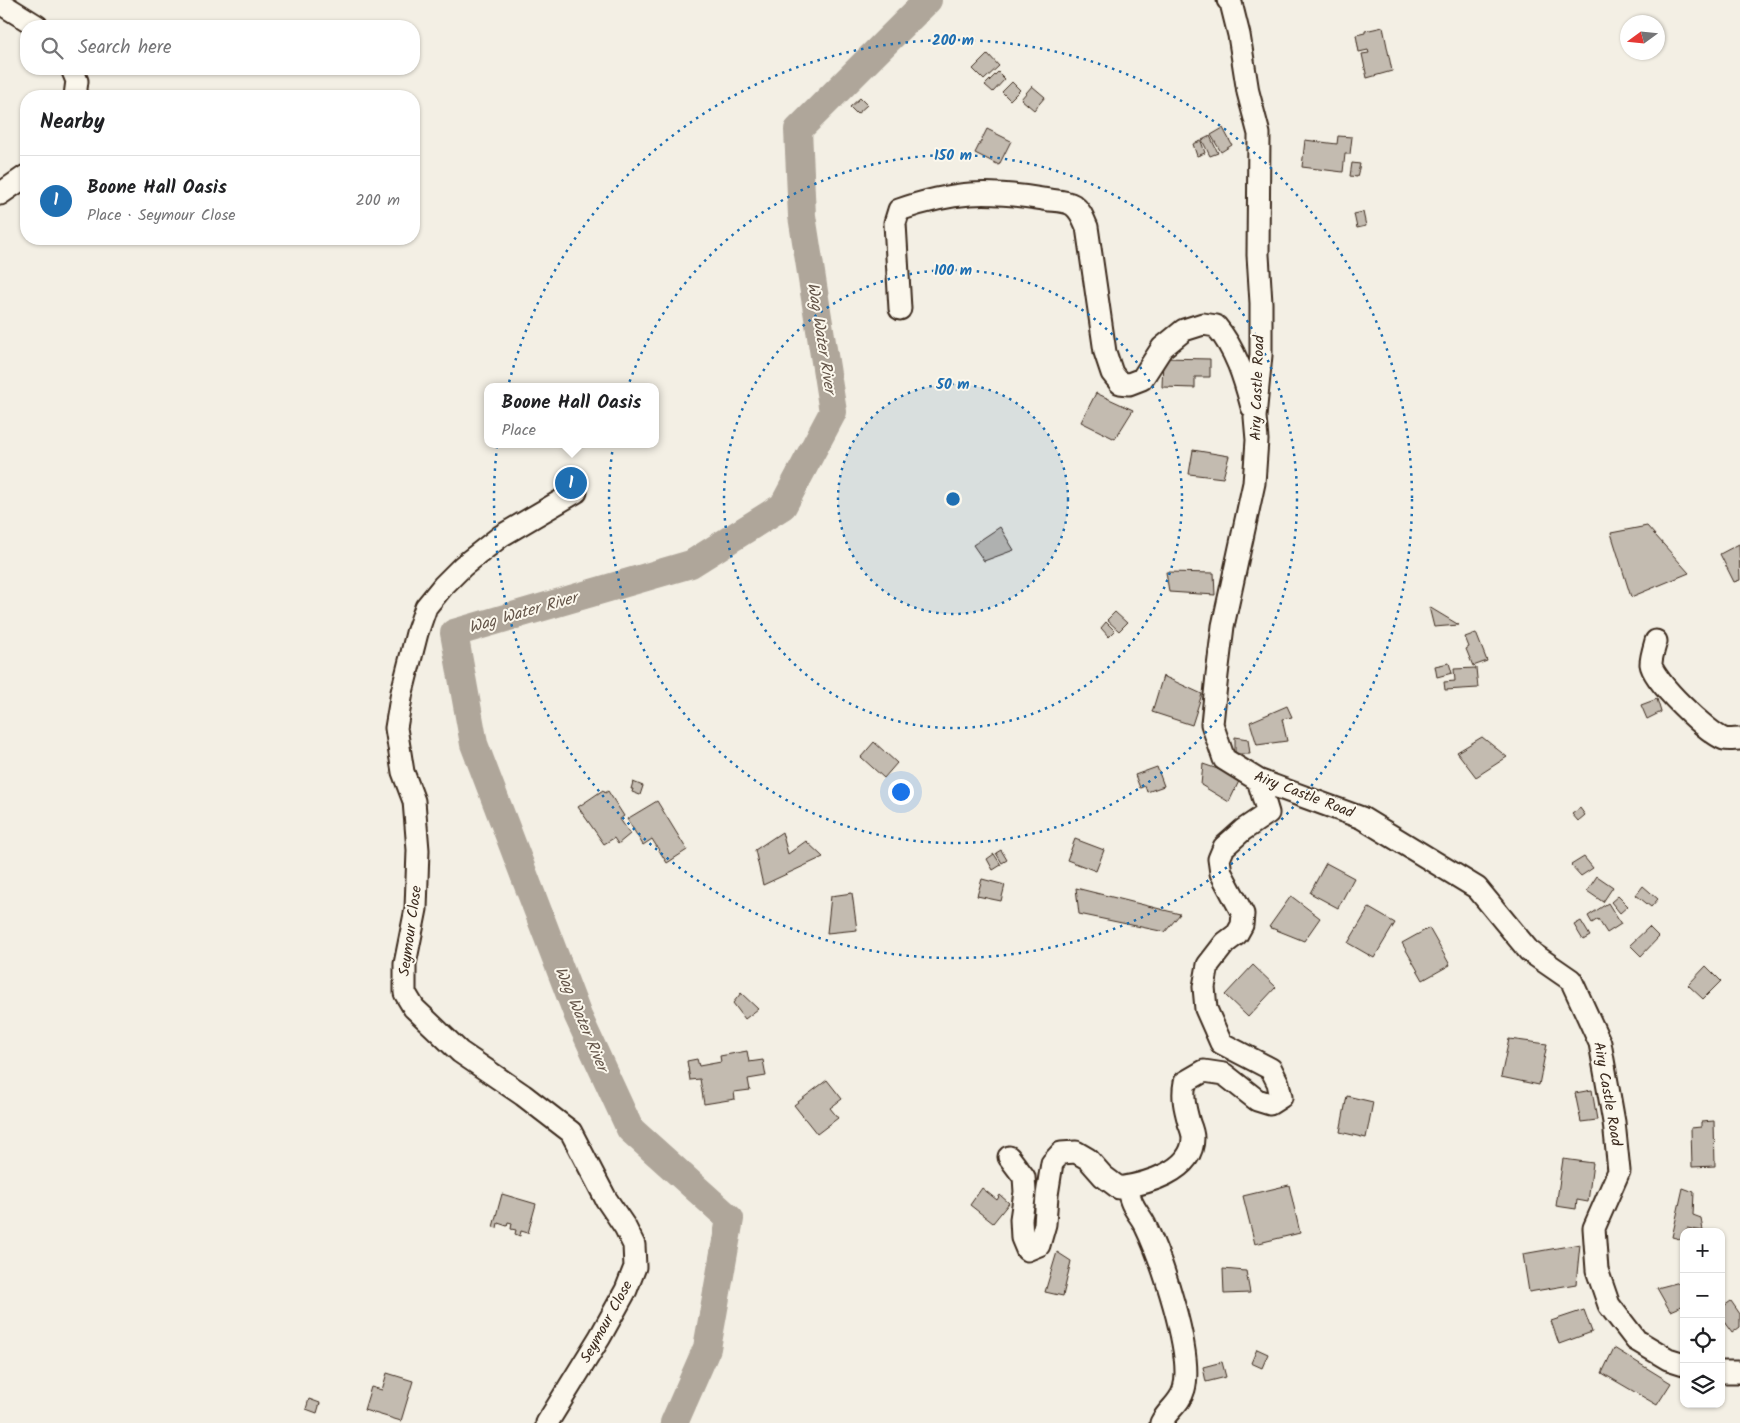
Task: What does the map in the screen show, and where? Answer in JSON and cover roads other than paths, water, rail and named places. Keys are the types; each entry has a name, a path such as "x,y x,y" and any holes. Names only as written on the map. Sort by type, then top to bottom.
{"street":[{"name":"Airy Castle Road","path":"1228,0 1231,3 1239,35 1248,92 1258,134 1258,255 1261,303 1261,355 1255,417 1257,440 1254,483 1224,626 1212,724 1224,759 1258,780 1362,818 1478,888 1529,951 1570,980 1600,1043 1614,1122 1619,1171 1594,1228 1597,1270 1609,1305 1636,1340 1668,1359 1681,1363"},
{"path":"0,3 27,20"},
{"path":"74,75 77,81 76,90"},
{"path":"0,194 20,180"},
{"path":"900,309 895,224 900,210 919,203 950,196 984,192 1011,194 1071,204 1081,211 1087,227 1106,352 1112,374 1120,383 1129,384 1142,379 1162,348 1184,330 1203,324 1216,326 1227,340 1242,369 1255,417"},
{"name":"Seymour Close","path":"548,1423 626,1290 636,1267 634,1246 570,1132 523,1095 460,1052 414,1008 405,993 405,964 416,909 418,850 414,801 404,772 396,728 402,692 426,607 463,566 501,536 576,492"},
{"path":"1656,641 1651,663 1654,674 1684,708 1704,726 1725,739 1740,739"},
{"path":"1008,1157 1024,1177 1021,1219 1022,1238 1027,1250 1039,1245 1045,1224 1052,1163 1061,1153 1076,1152 1088,1159 1103,1176 1119,1188 1155,1180 1176,1167 1189,1155 1193,1138 1183,1095 1185,1082 1204,1071 1224,1074 1257,1100 1270,1104 1280,1098 1278,1083 1271,1069 1221,1043 1206,1009 1204,987 1208,965 1225,943 1237,934 1242,925 1242,914 1221,873 1219,859 1224,847 1243,830 1268,813 1258,780"},
{"path":"1127,1187 1132,1204 1144,1224 1161,1263 1186,1355 1185,1386 1180,1401 1161,1423"},
{"path":"1725,1372 1740,1372"}],"waterway":[{"name":"Wag Water River","path":"674,1423 707,1348 730,1219 630,1129 578,1016 474,744 454,633 691,564 783,506 833,412 802,216 798,130 928,0"}],"place":[{"name":"Boone Hall Oasis","path":"571,483"}]}
